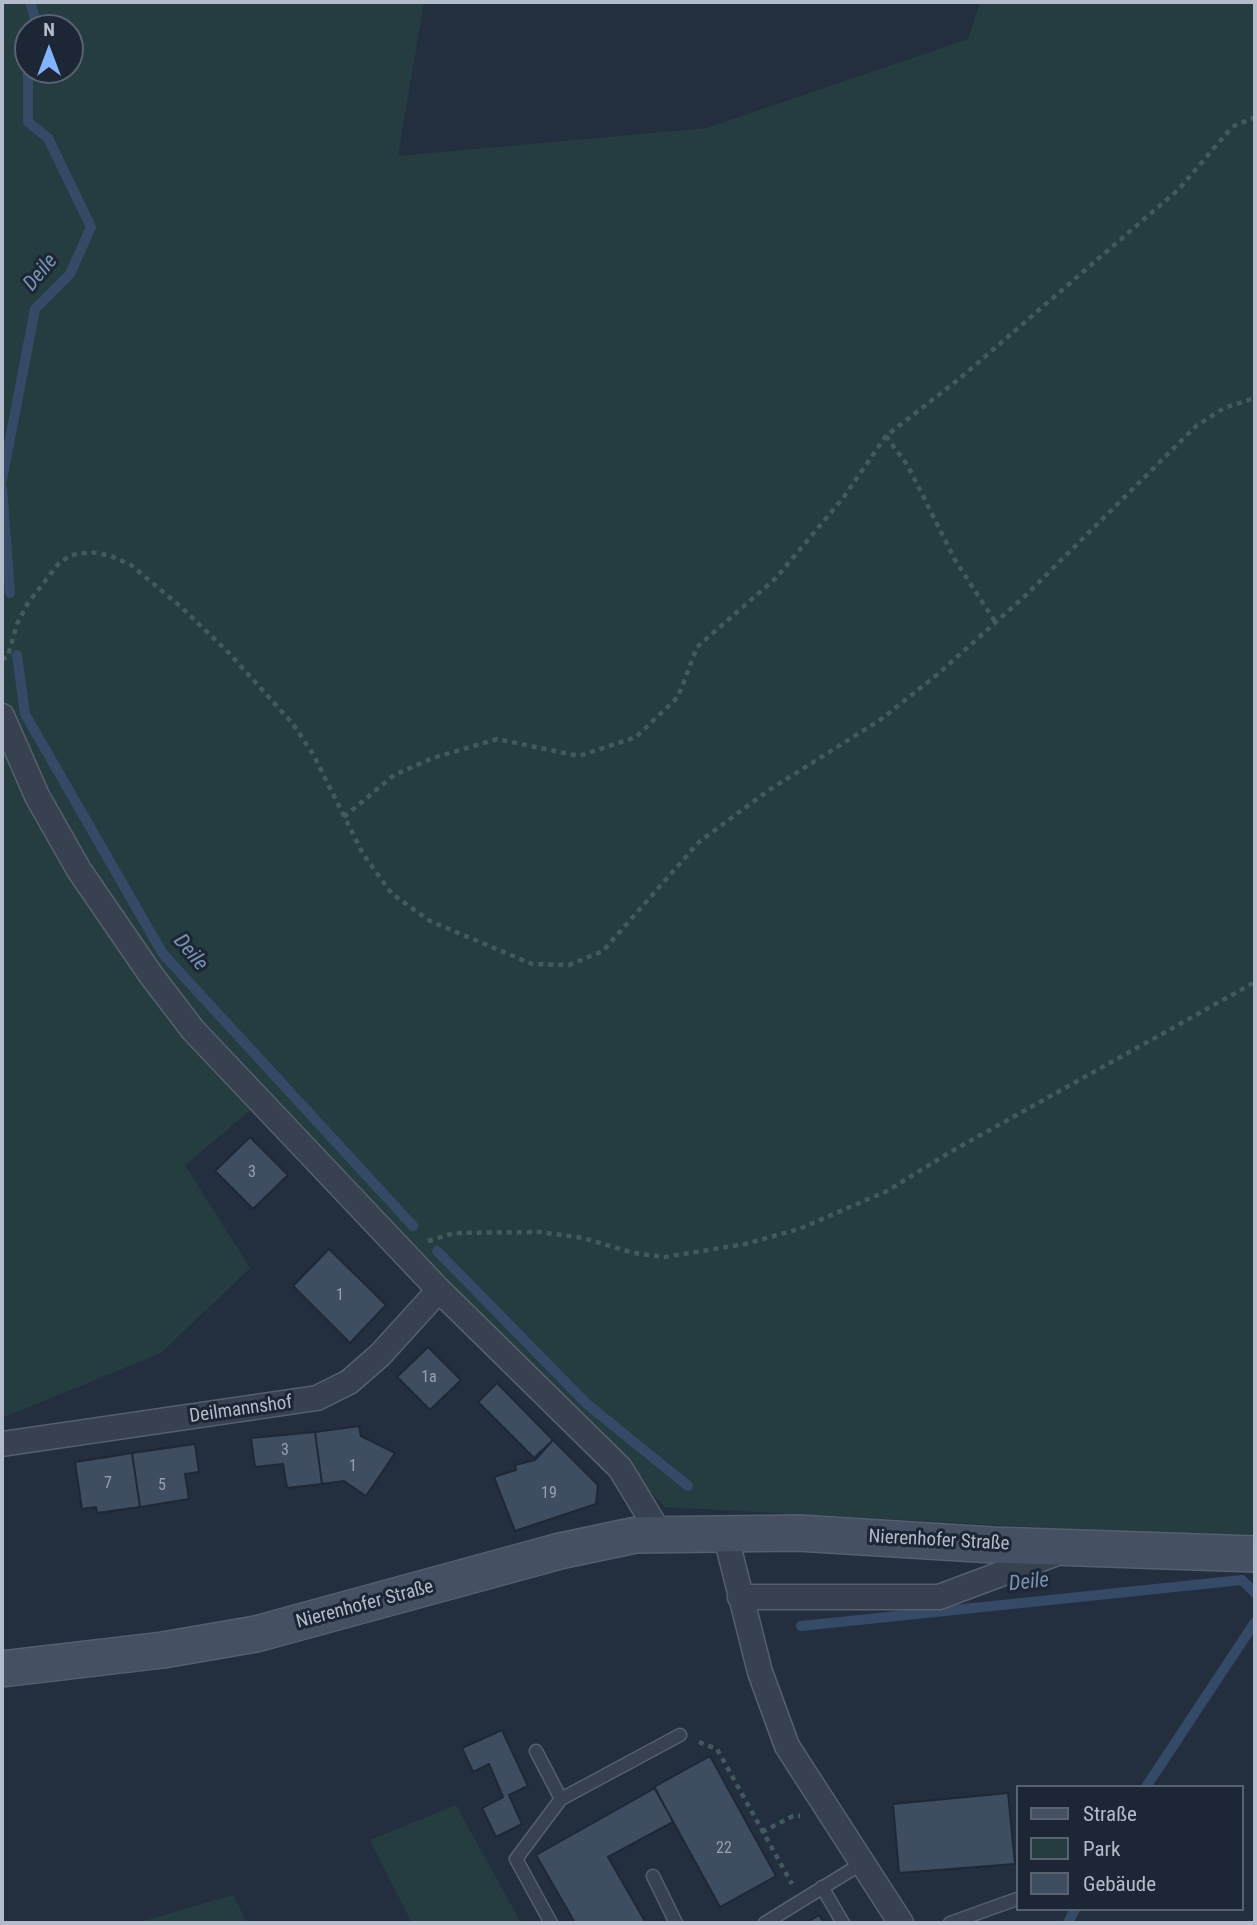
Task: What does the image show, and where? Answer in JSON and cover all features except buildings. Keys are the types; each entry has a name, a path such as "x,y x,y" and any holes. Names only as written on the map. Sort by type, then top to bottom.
{"main road":[{"name":"Nierenhofer Straße","path":"2,1670 163,1650 256,1634 560,1551 660,1534 738,1533 1255,1554"}],"street":[{"path":"2,716 37,796 79,870 151,975 193,1030 439,1290 620,1468 660,1534"},
{"name":"Deilmannshof","path":"2,1444 317,1398 349,1382 380,1355 439,1290"},
{"path":"738,1533 740,1597 760,1672 787,1746 901,1923"},
{"name":"Nierenhofer Straße","path":"740,1597 939,1597 1069,1548"}],"lane":[{"path":"551,1923 516,1859 561,1799 680,1735"},
{"path":"537,1751 561,1799"},
{"path":"765,1923 802,1903 822,1887 861,1864"},
{"path":"653,1876 677,1923"},
{"path":"822,1887 843,1923"},
{"path":"950,1923 1016,1899"}],"path":[{"path":"344,817 394,775 433,758 498,739 579,756 636,737 678,697 697,647 776,578 844,498 886,436 959,379 1170,197 1232,127 1255,117"},
{"path":"2,660 8,656 17,624 28,603 59,563 71,555 91,552 111,556 131,565 180,606 270,696 313,754 363,854 391,894 430,921 532,964 569,965 603,951 699,842 769,790 880,720 996,623 1196,426 1224,408 1255,398"},
{"path":"886,436 908,466 955,560 996,623"},
{"path":"406,1255 435,1237 454,1233 540,1232 583,1238 634,1254 665,1257 745,1244 799,1229 887,1191 964,1144 1255,982"},
{"path":"680,1735 716,1749 802,1903"},
{"path":"762,1832 793,1816 831,1817"}],"green space":[{"path":"2,2 424,2 398,156 707,128 968,39 980,2 1255,2 1255,1539 665,1507 526,1360 266,1097 185,1165 250,1268 161,1353 2,1418"},
{"path":"456,1805 521,1923 412,1923 370,1840"},
{"path":"233,1895 247,1923 137,1923"}],"waterway":[{"name":"Deile","path":"30,2 34,14"},
{"name":"Deile","path":"2,480 35,309 70,274 91,227 48,138 28,122 28,84"},
{"name":"Deile","path":"2,488 10,593"},
{"name":"Deile","path":"17,655 25,714 163,954 413,1226"},
{"name":"Deile","path":"437,1251 587,1404 688,1486"},
{"name":"Deile","path":"801,1626 1242,1580 1255,1593"},
{"name":"Deile","path":"1147,1785 1255,1622"},
{"name":"Deile","path":"1068,1923 1074,1911"}]}
